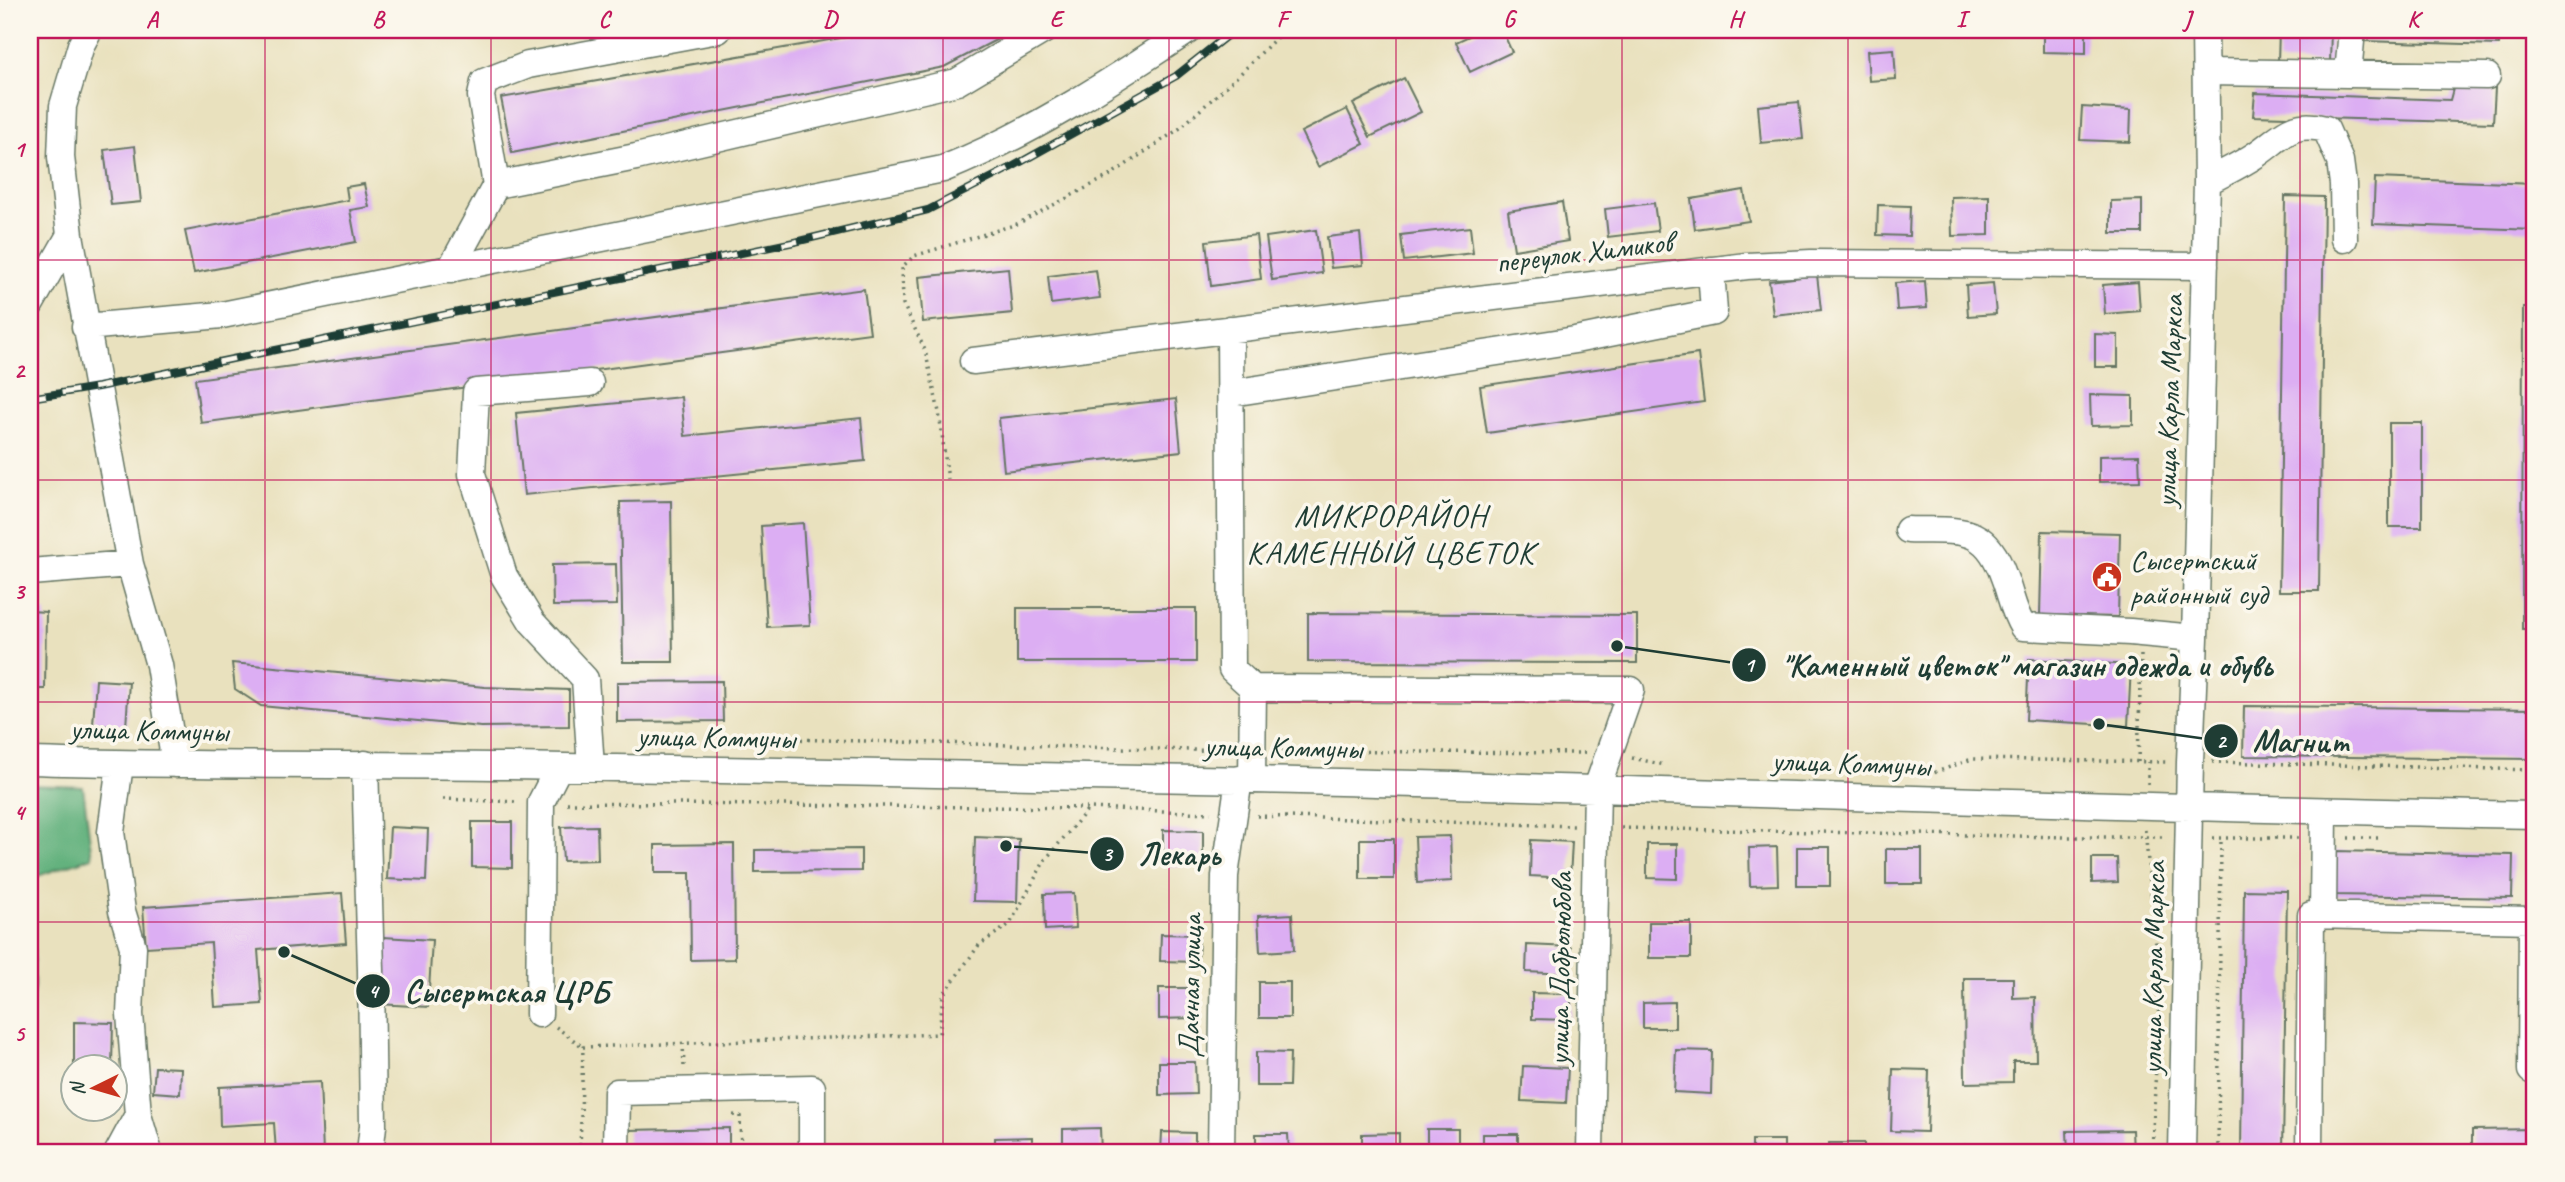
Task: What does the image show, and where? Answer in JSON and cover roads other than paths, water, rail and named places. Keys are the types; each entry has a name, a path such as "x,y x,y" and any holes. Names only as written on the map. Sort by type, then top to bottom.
{"street":[{"path":"89,30 80,45 64,106 61,158 70,235 87,335 130,564 159,665 174,764"},
{"path":"450,270 496,185 481,96 484,82 528,65 718,30"},
{"path":"496,185 662,151 957,82 1044,30"},
{"path":"87,335 222,315 943,169 987,152 1066,109 1189,30"},
{"name":"улица Карла Маркса","path":"2182,1152 2207,182 2205,30"},
{"path":"2348,74 2352,30"},
{"path":"2206,72 2487,76"},
{"path":"2207,182 2258,154 2278,136 2296,127 2315,126 2326,129 2340,161 2344,239"},
{"path":"30,305 70,235"},
{"name":"переулок Химиков","path":"973,361 1711,270 1811,263 2205,266"},
{"path":"1231,393 1576,340 1714,312 1711,270"},
{"path":"1230,329 1232,669 1253,688"},
{"path":"590,383 476,392 472,474 504,576 533,622 585,680 591,767"},
{"path":"1908,530 1962,533 1980,537 1993,550 2005,578 2013,611 2023,627 2196,638"},
{"path":"30,572 130,564"},
{"name":"Дачная улица","path":"1221,1152 1225,876 1235,814 1252,751 1253,688"},
{"name":"улица Добролюбова","path":"1253,688 1631,690 1597,788 1590,1152"},
{"name":"улица Коммуны","path":"30,761 591,767 1597,788 2190,806 2324,825 2535,816"},
{"path":"120,764 111,832 122,911 133,947 130,1014 138,1115 149,1152"},
{"path":"365,764 371,970 373,1126 370,1152"},
{"path":"539,1014 541,802 559,767"},
{"path":"2323,915 2324,825"},
{"path":"2309,1152 2311,915 2532,920 2531,1070 2535,1070"},
{"path":"616,1152 617,1092 812,1088 812,1152"},
{"path":"118,1152 138,1115"}],"railway":[{"path":"30,398 98,387 799,241 928,210 1176,76 1234,30"}],"place":[{"name":"Сысертский районный суд","path":"2107,577"},
{"name":"\"Каменный цветок\" магазин одежда и обувь","path":"1617,646"},
{"name":"Магнит","path":"2099,724"},
{"name":"Лекарь","path":"1006,846"},
{"name":"Сысертская ЦРБ","path":"284,952"}],"district":[{"name":"МИКРОРАЙОН КАМЕННЫЙ ЦВЕТОК","path":"1391,534"}]}
